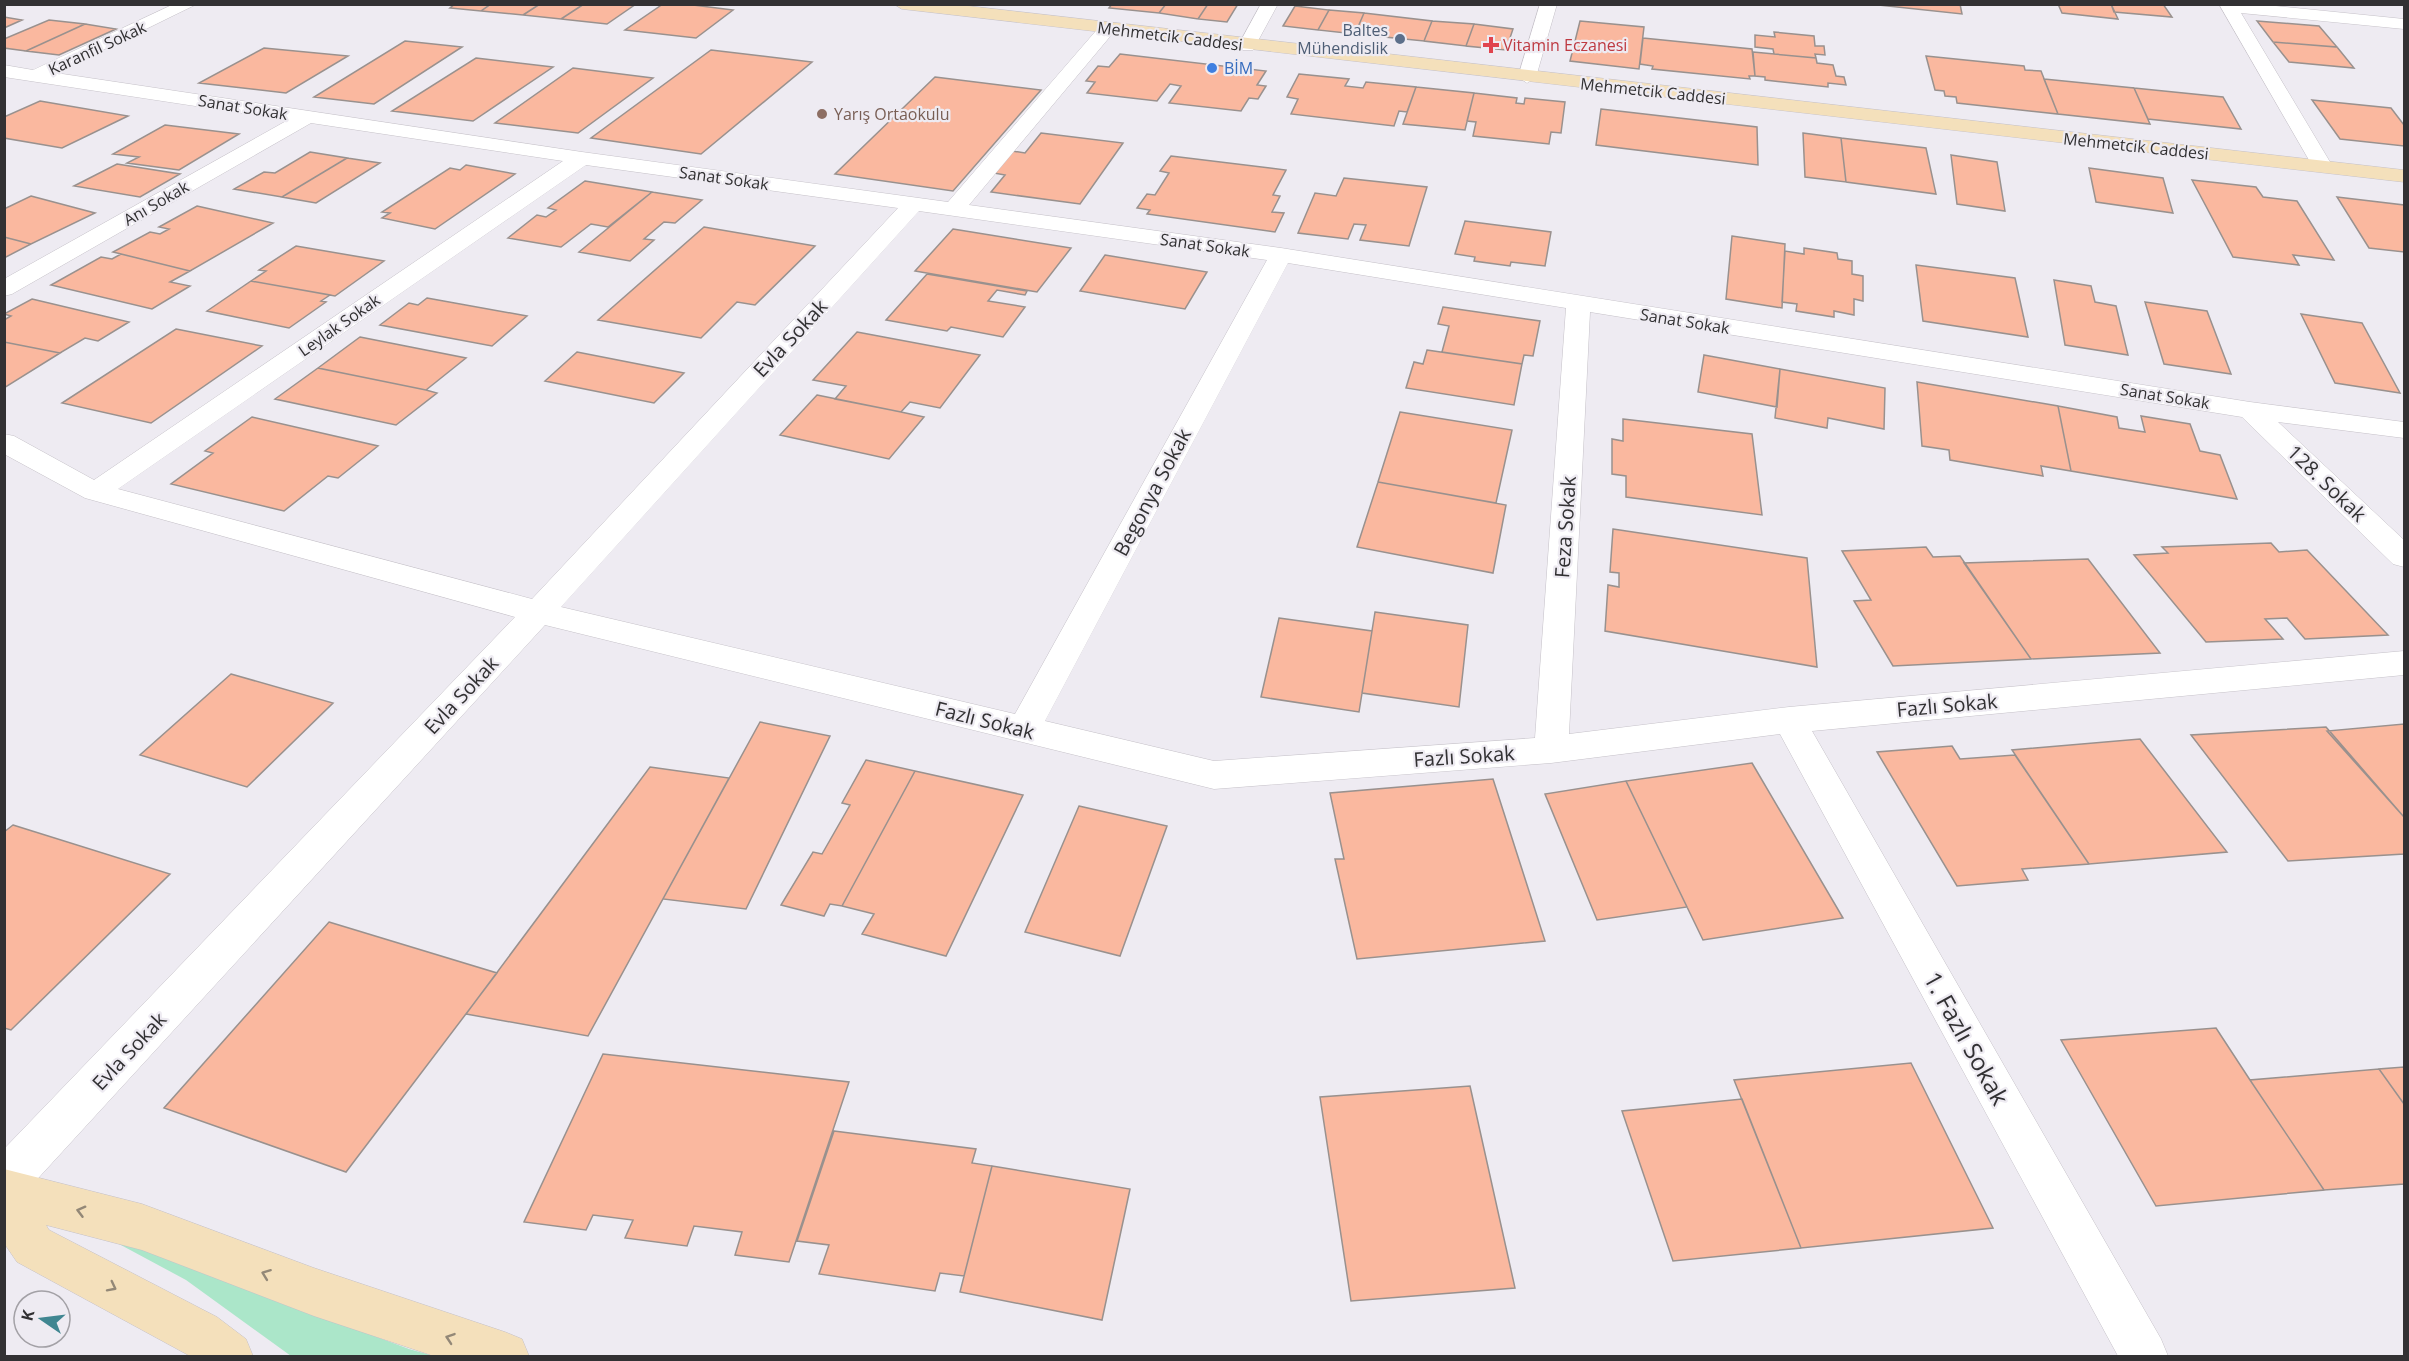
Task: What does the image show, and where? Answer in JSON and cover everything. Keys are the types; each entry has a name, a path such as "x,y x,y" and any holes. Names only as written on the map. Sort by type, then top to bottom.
{"main road":[{"name":"Mehmetcik Caddesi","path":"902,4 956,7 1247,46 2404,176"},
{"path":"4,1191 142,1227 315,1293 506,1356"},
{"path":"4,1200 33,1246 200,1334 229,1356"}],"street":[{"name":"Karanfil Sokak","path":"4,91 189,4"},
{"path":"1247,46 1270,4"},
{"path":"1527,77 1549,4"},
{"path":"2227,6 2404,24"},
{"path":"2227,6 2323,167"},
{"path":"952,211 1107,29"},
{"name":"Sanat Sokak","path":"4,71 582,158 1281,255 2250,410 2404,430"},
{"name":"Anı Sokak","path":"4,289 307,117"},
{"name":"Leylak Sokak","path":"95,492 582,158"},
{"name":"Evla Sokak","path":"4,1182 538,612 913,205"},
{"name":"Begonya Sokak","path":"1024,729 1281,255"},
{"name":"Feza Sokak","path":"1551,750 1578,304"},
{"name":"128. Sokak","path":"2250,410 2404,557"},
{"name":"Fazlı Sokak","path":"4,442 95,492 538,612 1214,775 1551,750 1790,720 2404,663"},
{"name":"1. Fazlı Sokak","path":"1790,720 2144,1356"}],"green space":[{"path":"93,1230 409,1349 434,1356 291,1356 186,1280"}],"building":[{"path":"455,4 491,4 481,11 450,8"},
{"path":"491,4 540,4 523,15 481,11"},
{"path":"540,4 584,4 561,19 523,15"},
{"path":"584,4 636,4 607,24 561,19"},
{"path":"663,4 685,4 733,10 696,38 625,30"},
{"path":"1112,4 1166,4 1159,13 1109,8"},
{"path":"1166,4 1208,4 1198,19 1159,13"},
{"path":"1208,4 1238,4 1227,22 1198,19"},
{"path":"1869,4 1960,4 1962,14"},
{"path":"2058,4 2111,4 2118,19 2062,13"},
{"path":"2111,4 2163,4 2172,17 2114,12"},
{"path":"1295,6 1329,10 1318,30 1283,26"},
{"path":"1329,10 1364,13 1355,34 1318,30"},
{"path":"1364,13 1432,21 1424,41 1355,34"},
{"path":"4,17 22,20 4,28"},
{"path":"49,20 85,24 26,51 4,48 4,39"},
{"path":"1432,21 1474,24 1466,46 1424,41"},
{"path":"1580,21 1644,27 1639,69 1570,61"},
{"path":"2257,21 2319,26 2337,47 2273,42"},
{"path":"85,24 116,29 59,55 26,51"},
{"path":"1474,24 1513,29 1506,50 1466,46"},
{"path":"1774,32 1814,36 1815,46 1824,46 1825,55 1815,54 1816,58 1774,54 1773,49 1755,47 1755,35 1775,37"},
{"path":"1643,38 1752,49 1755,76 1749,76 1750,79 1652,69 1653,66 1640,64"},
{"path":"405,41 462,47 374,104 314,97"},
{"path":"2273,42 2337,47 2354,68 2289,62"},
{"path":"264,48 348,56 286,93 199,83"},
{"path":"711,50 812,62 701,154 591,138"},
{"path":"1753,52 1816,58 1817,63 1833,65 1836,76 1844,77 1846,85 1828,83 1828,87 1765,80 1765,77 1755,76"},
{"path":"1120,54 1266,71 1257,85 1266,86 1258,99 1249,98 1241,111 1169,103 1181,86 1170,84 1157,101 1087,93 1095,82 1086,81 1098,66 1109,67"},
{"path":"1926,56 2024,66 2025,70 2041,71 2058,114 1957,103 1956,97 1945,96 1944,91 1935,90"},
{"path":"476,58 553,67 473,121 392,111"},
{"path":"573,68 653,78 578,133 495,123"},
{"path":"1299,74 1349,79 1345,86 1363,88 1366,82 1416,87 1407,112 1399,111 1394,126 1291,114 1298,99 1287,97"},
{"path":"935,77 1041,90 953,191 835,174"},
{"path":"2044,79 2134,88 2150,124 2058,114"},
{"path":"1416,87 1474,93 1465,130 1403,124"},
{"path":"2134,88 2223,97 2241,129 2148,119"},
{"path":"1474,93 1517,98 1516,103 1524,104 1525,98 1565,102 1561,133 1551,132 1549,144 1473,136 1476,122 1467,121"},
{"path":"2312,100 2391,108 2404,125 2404,146 2340,139"},
{"path":"40,101 128,116 62,148 4,138 4,117"},
{"path":"1601,109 1757,127 1758,165 1596,145"},
{"path":"165,125 239,134 179,170 127,163 139,157 113,154"},
{"path":"1041,133 1123,143 1080,204 991,192 1005,175 994,173 1012,151 1025,153"},
{"path":"1803,133 1841,138 1846,182 1805,177"},
{"path":"1841,138 1926,148 1936,194 1846,182"},
{"path":"310,152 347,158 282,197 234,189 264,172 275,173"},
{"path":"1951,155 1997,162 2005,211 1957,204"},
{"path":"1171,156 1286,170 1273,195 1280,196 1272,212 1284,213 1275,232 1147,214 1150,210 1137,208 1147,194 1155,195 1169,173 1160,171"},
{"path":"347,158 380,163 316,203 282,197"},
{"path":"117,164 180,174 140,197 74,186"},
{"path":"466,165 515,174 435,229 382,218 390,213 382,212 450,168 460,170"},
{"path":"2089,168 2163,178 2173,213 2096,202"},
{"path":"1344,178 1427,187 1409,246 1360,240 1366,225 1354,224 1348,239 1298,233 1315,193 1336,196"},
{"path":"2192,180 2256,187 2263,197 2297,201 2334,260 2293,255 2299,265 2233,257"},
{"path":"585,181 652,192 608,227 591,224 561,247 508,238 537,215 546,217 556,210 548,208"},
{"path":"652,192 702,200 675,223 664,222 644,239 654,240 630,261 579,252"},
{"path":"31,196 95,213 31,244 4,237 4,209"},
{"path":"2337,197 2404,205 2404,252 2369,248"},
{"path":"197,206 273,223 190,271 113,252 150,232 160,234 169,229 159,227"},
{"path":"1465,221 1551,232 1545,266 1511,262 1510,266 1474,261 1475,257 1455,254"},
{"path":"704,227 815,246 755,305 737,302 701,338 598,320"},
{"path":"953,229 1071,248 1037,292 915,271"},
{"path":"1732,236 1785,244 1782,308 1726,299"},
{"path":"4,237 31,244 4,258"},
{"path":"296,246 384,261 335,296 251,281 266,271 259,270"},
{"path":"1804,248 1837,253 1838,259 1852,261 1852,274 1863,276 1863,301 1854,299 1854,315 1834,311 1834,317 1796,311 1797,304 1782,302 1785,251 1804,254"},
{"path":"121,254 190,271 170,282 190,286 152,309 51,285 101,257 112,259"},
{"path":"1105,255 1207,272 1185,309 1080,291"},
{"path":"1916,265 2015,278 2028,337 1923,321"},
{"path":"927,274 1027,291 1025,295 997,290 988,301 1025,307 1003,337 951,327 947,331 886,320"},
{"path":"2054,280 2091,286 2095,302 2116,306 2128,355 2065,345"},
{"path":"251,281 330,295 321,301 326,302 289,328 207,311"},
{"path":"427,298 527,316 492,346 380,325 409,303 418,305"},
{"path":"32,299 129,322 98,341 85,338 60,353 4,342 4,320 11,316 4,314"},
{"path":"2145,302 2207,311 2231,374 2164,364"},
{"path":"1443,307 1540,321 1533,356 1524,355 1522,364 1442,352 1449,326 1438,324"},
{"path":"2301,314 2362,323 2400,393 2335,383"},
{"path":"176,329 262,346 151,423 62,403"},
{"path":"857,332 980,355 940,408 910,402 901,412 835,399 846,386 813,380"},
{"path":"360,337 466,358 426,390 318,368"},
{"path":"4,342 60,353 4,388"},
{"path":"1427,350 1522,364 1514,405 1406,388 1414,362 1423,364"},
{"path":"577,352 684,373 654,403 545,381"},
{"path":"1704,355 1780,369 1777,407 1698,392"},
{"path":"318,368 437,393 396,425 275,399"},
{"path":"1780,369 1885,388 1884,429 1828,418 1827,428 1775,418"},
{"path":"1917,382 2058,406 2071,471 2041,466 2043,476 1950,460 1949,450 1922,446"},
{"path":"817,395 924,417 889,459 780,435"},
{"path":"2058,406 2117,417 2119,428 2145,432 2141,416 2190,424 2200,451 2220,455 2237,499 2071,471"},
{"path":"1400,412 1512,430 1496,503 1378,482"},
{"path":"252,417 378,446 338,478 328,476 284,511 171,484 213,453 205,451"},
{"path":"1623,419 1752,434 1762,515 1626,497 1626,476 1612,474 1612,439 1623,441"},
{"path":"1378,482 1506,505 1493,573 1357,547"},
{"path":"1613,529 1807,558 1817,667 1605,631 1608,585 1619,587 1619,573 1610,572"},
{"path":"2271,543 2279,552 2307,550 2388,635 2305,639 2287,618 2265,619 2283,639 2206,642 2134,555 2168,553 2162,547"},
{"path":"1926,547 1933,557 1960,556 2031,659 1893,666 1854,601 1871,600 1842,551"},
{"path":"2088,559 2160,653 2031,659 1964,563"},
{"path":"1375,612 1468,625 1459,707 1362,693"},
{"path":"1279,618 1372,631 1359,712 1261,697"},
{"path":"231,674 333,703 247,787 140,755"},
{"path":"760,722 830,736 746,909 663,899"},
{"path":"2404,724 2404,817 2327,731"},
{"path":"2326,727 2404,817 2404,854 2288,861 2191,735"},
{"path":"2140,739 2227,852 2089,864 2012,750"},
{"path":"1952,746 1960,759 2015,755 2089,864 2022,869 2028,880 1957,886 1877,752"},
{"path":"866,760 915,771 842,906 830,904 824,916 781,905 813,852 822,854 850,805 842,803"},
{"path":"1752,763 1843,918 1703,940 1626,781"},
{"path":"650,767 729,778 588,1036 466,1014"},
{"path":"915,771 1023,795 946,956 862,934 874,914 842,906"},
{"path":"1493,779 1545,941 1357,959 1335,859 1344,859 1330,793"},
{"path":"1626,781 1687,907 1597,920 1545,794"},
{"path":"1079,806 1167,826 1120,956 1025,932"},
{"path":"13,825 170,874 11,1030 4,1028 4,832"},
{"path":"329,922 497,973 346,1172 164,1108"},
{"path":"2216,1028 2324,1190 2156,1206 2061,1040"},
{"path":"603,1054 849,1082 789,1262 735,1255 742,1232 694,1226 687,1246 625,1238 633,1220 593,1215 586,1230 524,1222"},
{"path":"1911,1063 1993,1228 1801,1248 1734,1080"},
{"path":"2404,1067 2404,1104 2379,1069"},
{"path":"2379,1069 2404,1104 2404,1184 2324,1190 2250,1080"},
{"path":"1470,1086 1515,1288 1351,1301 1320,1097"},
{"path":"1742,1099 1801,1248 1673,1261 1622,1111"},
{"path":"834,1131 976,1149 972,1163 992,1166 964,1276 940,1273 935,1291 819,1274 829,1245 797,1241"},
{"path":"992,1166 1130,1189 1102,1320 960,1292"}],"place":[{"name":"Baltes Mühendislik","path":"1400,39"},
{"name":"Vitamin Eczanesi","path":"1491,45"},
{"name":"BİM","path":"1212,68"},
{"name":"Yarış Ortaokulu","path":"822,114"}]}
